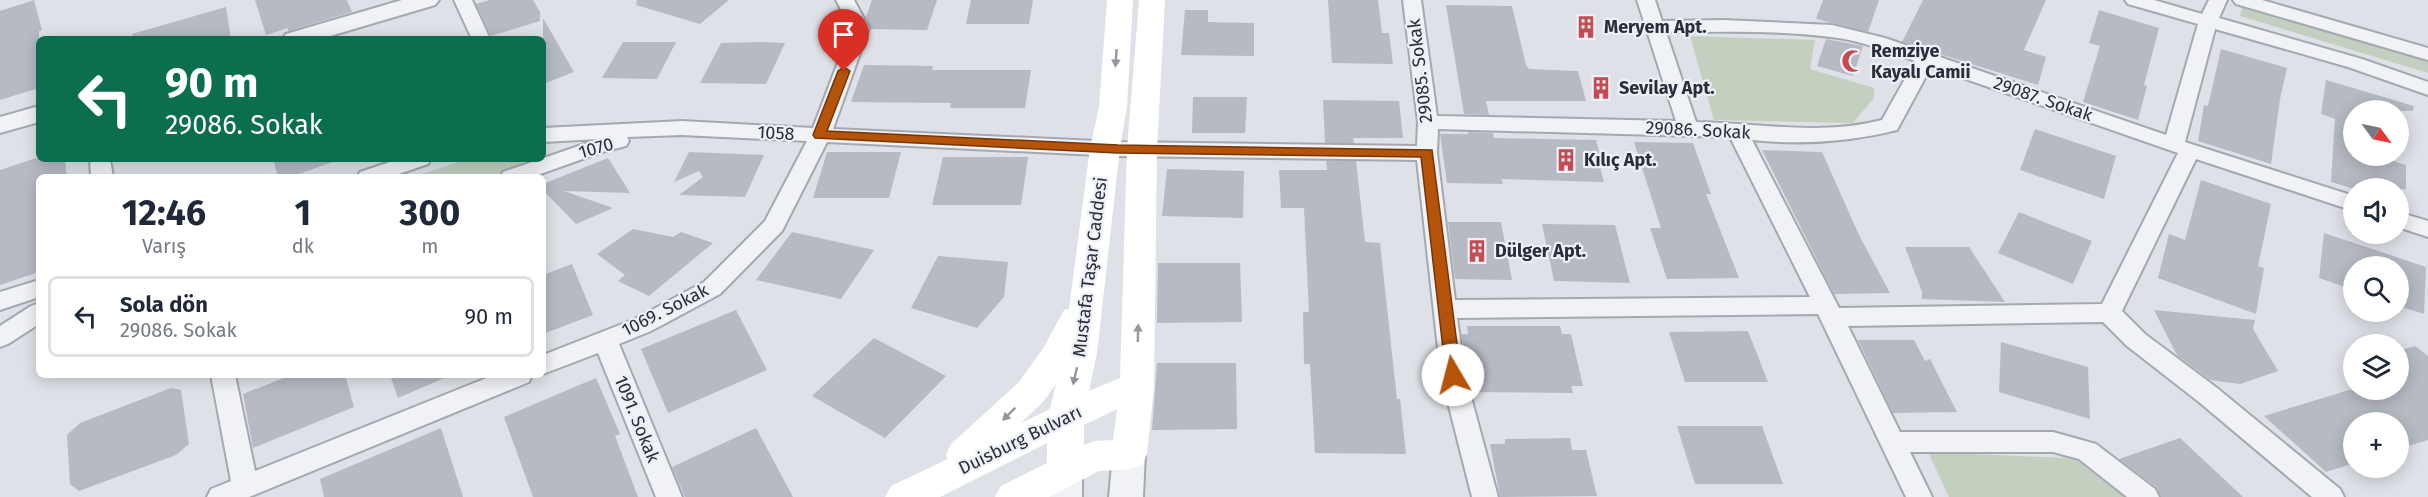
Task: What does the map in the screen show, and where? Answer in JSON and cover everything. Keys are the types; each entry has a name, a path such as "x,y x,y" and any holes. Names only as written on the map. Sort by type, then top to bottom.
{"main road":[{"name":"Mustafa Taşar Caddesi","path":"1120,0 1113,107 1122,149 1137,386 1129,454"},
{"name":"Mustafa Taşar Caddesi","path":"1065,484 1066,418 1080,353 1087,297 1122,149 1152,0"},
{"path":"917,491 987,436 1031,392 1057,356 1087,297"},
{"name":"Duisburg Bulvarı","path":"917,491 1137,386"},
{"path":"1014,497 1065,484 1094,456 1129,454"}],"street":[{"path":"303,36 398,4 427,0"},
{"path":"464,0 480,36"},
{"name":"1069. Sokak","path":"546,364 642,325 712,288 774,226 820,135 860,28 845,0"},
{"name":"29085. Sokak","path":"1412,0 1428,122 1427,153 1453,375 1485,497"},
{"path":"1646,0 1688,128"},
{"path":"2134,0 2355,63 2428,89"},
{"path":"2109,313 2182,147 2208,21 2218,0"},
{"path":"2242,0 2420,51 2428,38"},
{"name":"29087. Sokak","path":"1654,27 1723,26 1832,31 1878,42 2343,200"},
{"name":"29086. Sokak","path":"1428,122 1719,129 1738,133 1832,134 1873,131 1890,125 1926,58"},
{"path":"0,125 36,115"},
{"name":"1058","path":"546,135 682,128 1122,149"},
{"name":"1070","path":"519,174 597,146 682,128"},
{"path":"1738,133 1829,311 1918,497"},
{"path":"1122,149 1427,153"},
{"path":"377,174 412,162"},
{"path":"2409,223 2428,229"},
{"path":"0,301 36,289"},
{"path":"1444,309 2109,313 2136,340 2208,395 2331,497"},
{"path":"0,338 36,314"},
{"name":"1091. Sokak","path":"605,340 669,497"},
{"path":"224,378 245,487"},
{"path":"220,497 513,378"},
{"path":"1892,442 2053,442 2087,451 2146,497"},
{"name":"Mustafa Taşar Caddesi","path":"1126,497 1129,454"}],"green space":[{"path":"2243,5 2428,58 2428,73 2240,16"},
{"path":"1690,36 1815,40 1810,69 1874,88 1874,98 1853,123 1714,120"},
{"path":"458,162 523,162 514,168 495,174 422,174"},
{"path":"1928,452 2087,459 2126,497 1949,497"}],"building":[{"path":"34,0 42,30 39,31 39,36 36,36 36,89 0,100 0,11"},
{"path":"255,0 347,0 352,12 288,31 288,28 266,35"},
{"path":"490,0 533,0 540,12 540,21 491,36 476,4"},
{"path":"637,0 729,0 700,24 636,5"},
{"path":"872,0 937,0 927,30 871,29 866,17"},
{"path":"971,0 1033,0 1029,24 966,24"},
{"path":"1328,0 1378,0 1382,33 1389,33 1393,64 1332,63"},
{"path":"1823,0 1879,0 1868,32 1816,19"},
{"path":"1923,0 2046,0 2024,50 2046,57 2038,85 1902,42"},
{"path":"1446,5 1512,6 1526,65 1529,69 1578,71 1586,101 1486,101 1489,115 1464,114"},
{"path":"226,7 231,36 132,36 132,34"},
{"path":"1185,10 1208,10 1208,22 1254,23 1254,56 1181,55"},
{"path":"2099,10 2159,28 2144,85 2147,86 2138,120 2083,102 2100,46 2089,43"},
{"path":"543,18 574,72 546,83 546,36 543,36"},
{"path":"1826,39 1863,46 1853,76 1817,66"},
{"path":"623,42 676,42 657,79 602,78"},
{"path":"721,43 785,43 766,84 700,83"},
{"path":"2221,49 2287,68 2280,99 2271,164 2198,141 2204,105 2208,106"},
{"path":"864,65 933,66 932,70 1031,70 1025,108 950,108 951,103 851,102"},
{"path":"2326,80 2394,100 2343,100 2343,166 2406,166 2406,178 2343,178 2343,186 2331,182 2335,119 2321,114"},
{"path":"1193,97 1247,97 1245,133 1192,133"},
{"path":"1323,100 1399,101 1403,138 1353,138 1354,143 1325,143"},
{"path":"2409,105 2414,106 2413,111 2409,111"},
{"path":"2035,129 2116,156 2104,199 2020,170"},
{"path":"1468,132 1493,133 1494,138 1596,140 1600,155 1597,156 1604,182 1502,179 1503,184 1447,183 1440,134 1468,134"},
{"path":"1634,142 1693,143 1711,194 1706,194 1739,278 1667,279 1650,228 1661,228"},
{"path":"1762,150 1822,152 1859,235 1890,293 1834,294"},
{"path":"689,152 764,155 745,197 679,195 703,177 699,171 674,182"},
{"path":"827,152 901,152 889,198 813,198"},
{"path":"943,157 1028,157 1021,205 932,205"},
{"path":"36,158 36,162 65,162 67,174 36,174 36,273 0,285 0,170"},
{"path":"608,158 630,193 564,191 613,208 576,224 546,193 546,183"},
{"path":"1326,161 1356,161 1365,242 1380,243 1397,399 1400,399 1406,454 1315,453 1310,364 1304,364 1303,312 1309,312 1304,208 1281,208 1279,170 1327,170"},
{"path":"274,162 333,162 299,174 277,174"},
{"path":"1167,169 1244,171 1243,218 1162,216"},
{"path":"2201,180 2271,204 2258,266 2264,268 2256,314 2158,278 2169,234 2185,240"},
{"path":"2019,212 2092,241 2073,284 1998,253"},
{"name":"Dülger Apt.","path":"1448,222 1501,222 1512,280 1455,279"},
{"path":"1542,224 1615,225 1630,283 1554,281"},
{"path":"633,229 673,237 681,232 713,243 649,296 618,281 625,275 597,254"},
{"path":"792,232 874,250 841,299 756,280"},
{"path":"2324,233 2343,239 2343,244 2357,244 2393,256 2343,256 2343,286 2319,278"},
{"path":"1905,247 1969,247 2005,302 1922,299 1922,292"},
{"path":"938,256 1008,262 1004,297 977,328 911,308"},
{"path":"2409,261 2426,267 2424,314 2409,309"},
{"path":"1158,263 1240,263 1242,322 1157,323"},
{"path":"572,264 593,315 546,333 546,274"},
{"path":"736,310 767,370 668,413 641,349"},
{"path":"2154,310 2255,320 2253,329 2278,371 2240,384 2210,380 2177,355"},
{"path":"1467,326 1560,326 1562,334 1571,334 1583,386 1571,386 1573,393 1472,392 1461,334 1468,334"},
{"path":"1748,331 1768,382 1685,382 1669,332"},
{"path":"874,338 946,376 885,438 812,396"},
{"path":"1858,340 1914,340 1925,361 1930,359 1957,412 1893,413"},
{"path":"2001,342 2088,367 2090,419 1999,392"},
{"path":"2415,346 2428,356 2428,440 2409,446 2409,412 2343,412 2343,467 2326,472 2264,416 2343,392 2343,400 2409,400 2409,348"},
{"path":"1157,363 1236,363 1237,429 1152,430"},
{"path":"283,378 346,378 354,407 253,448 243,394"},
{"path":"391,378 444,378 398,398"},
{"path":"596,378 620,434 615,436 638,497 533,497 504,417"},
{"path":"171,388 181,390 189,444 176,455 79,491 70,484 67,435 80,423"},
{"path":"1677,426 1762,426 1783,484 1695,484"},
{"path":"441,428 463,497 324,497 320,479"},
{"path":"756,428 793,497 685,497 672,467"},
{"path":"1570,438 1572,450 1586,450 1597,496 1500,497 1490,444 1505,444 1505,439"},
{"path":"2180,438 2243,497 2161,497 2156,487 2119,459"}],"place":[{"name":"Meryem Apt.","path":"1586,27"},
{"name":"Remziye Kayalı Camii","path":"1853,61"},
{"name":"Sevilay Apt.","path":"1601,88"},
{"name":"Kılıç Apt.","path":"1566,160"},
{"name":"Dülger Apt.","path":"1477,251"}],"route":[{"path":"844,71 820,135 1118,149 1427,153 1453,375"}]}
